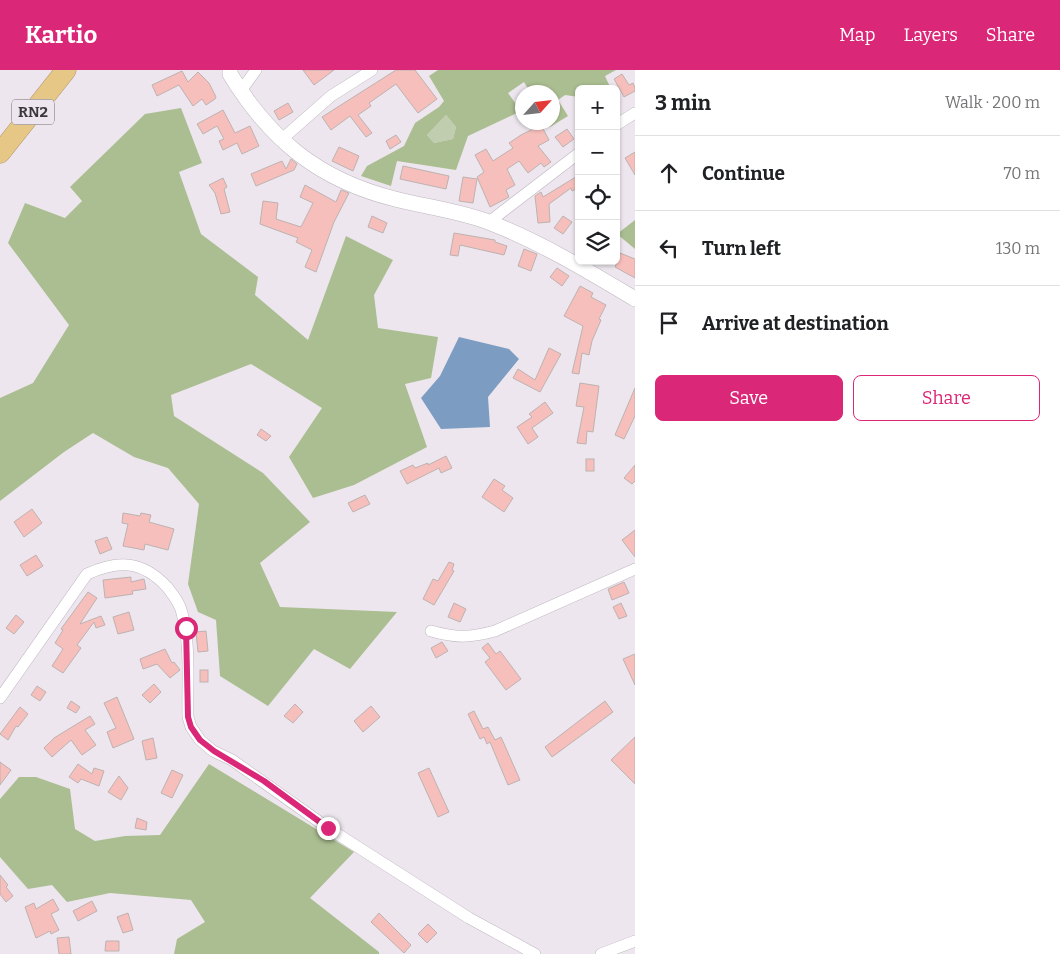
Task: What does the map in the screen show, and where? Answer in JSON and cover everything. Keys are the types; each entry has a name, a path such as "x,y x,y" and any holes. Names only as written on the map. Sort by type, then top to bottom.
{"highway":[{"name":"RN2","path":"0,153 66,70"}],"street":[{"path":"240,92 256,70"},
{"path":"281,140 331,96 372,70"},
{"path":"230,71 240,92 260,120 301,157 324,171 364,189 392,198 489,222 562,255 635,299"},
{"path":"620,122 635,113"},
{"path":"489,222 575,156"},
{"path":"0,698 87,574 106,565 139,566 151,572 165,585 174,596 182,611 186,628 188,717 191,727 200,740 214,751 264,781 337,834 469,918 535,954"},
{"path":"431,631 453,638 474,637 495,632 635,569"},
{"path":"601,954 635,941"}],"green space":[{"path":"438,70 616,70 605,76 609,85 575,85 575,96 565,95 560,99 560,85 526,85 524,82 515,85 515,88 508,93 515,103 515,114 468,136 456,170 397,161 391,186 361,176 367,166 404,146 415,123 439,107 444,101 429,76","holes":["446,115 456,127 453,139 434,143 427,135"]},
{"path":"560,103 568,116 560,121"},
{"path":"181,108 202,163 179,172 201,234 258,277 255,295 308,340 346,236 393,260 374,295 378,328 438,337 431,378 405,384 427,447 354,485 313,498 289,457 322,408 251,364 171,395 174,416 263,473 310,522 260,563 280,607 397,612 350,669 314,649 268,706 220,676 216,620 198,612 188,584 199,504 168,468 134,457 93,433 64,452 0,501 0,398 33,383 69,325 8,243 25,203 65,218 82,201 70,187 145,114"},
{"path":"446,115 456,127 453,139 434,143 427,135"},
{"path":"635,220 635,249 620,236 620,232"},
{"path":"209,764 354,852 310,898 379,952 379,954 174,954 177,939 205,922 191,900 110,893 67,902 52,885 28,889 0,857 0,799 19,777 36,777 70,789 75,829 95,841 125,836 160,835"}],"water":[{"path":"459,337 509,349 519,359 488,397 490,427 441,429 421,398 440,376"}],"building":[{"path":"303,70 334,70 314,85"},
{"path":"396,70 415,70 437,99 418,113 396,84 369,103 371,106 358,115 372,133 366,137 350,116 331,130 322,117"},
{"path":"182,71 188,82 198,72 209,83 216,97 215,99 206,105 202,99 193,106 179,85 157,96 152,85"},
{"path":"622,74 629,85 633,83 635,91 624,97 620,90 620,85 617,85 614,79"},
{"path":"288,103 293,112 279,120 274,111"},
{"path":"223,110 235,133 250,126 259,146 242,154 237,143 223,150 219,141 224,139 217,126 203,134 197,124"},
{"path":"567,129 574,139 563,147 555,137"},
{"path":"531,130 544,130 549,140 538,146 551,162 544,167 541,163 528,173 519,161 507,169 515,185 506,190 509,197 490,207 477,177 484,172 475,155 486,149 493,161 513,148 509,143"},
{"path":"396,135 401,142 390,149 386,141"},
{"path":"339,147 359,156 353,171 332,161"},
{"path":"635,152 635,175 625,158"},
{"path":"291,159 297,164 294,170 256,186 251,174 282,161 286,169"},
{"path":"403,166 449,176 446,189 400,179"},
{"path":"463,177 477,179 473,203 459,201"},
{"path":"575,177 575,190 572,191 571,188 549,204 550,222 538,223 535,196 541,192 543,197"},
{"path":"223,178 227,187 224,189 230,212 221,214 215,193 209,185"},
{"path":"305,185 336,202 341,190 349,193 334,222 316,272 305,267 312,250 296,242 298,238 260,224 263,201 278,203 276,219 301,227 313,203 300,197"},
{"path":"372,216 387,223 383,233 368,227"},
{"path":"563,216 572,222 563,234 554,228"},
{"path":"454,233 495,240 495,242 507,246 504,255 460,245 458,256 450,255"},
{"path":"524,249 537,254 531,271 518,266"},
{"path":"620,253 635,259 635,278 615,267 616,265 620,265"},
{"path":"557,268 569,276 562,286 550,277"},
{"path":"580,286 593,293 591,297 606,305 599,319 601,320 592,341 589,355 582,353 579,374 572,373 583,326 564,316"},
{"path":"549,348 561,354 540,392 513,378 518,369 535,380"},
{"path":"580,383 599,386 593,432 587,431 586,444 577,443 584,407 576,406"},
{"path":"635,388 635,416 624,439 615,435"},
{"path":"545,402 553,413 532,428 538,437 528,444 517,427 532,417 529,414"},
{"path":"261,429 271,436 266,441 257,435"},
{"path":"446,456 452,468 441,473 439,468 407,484 400,471 413,465 415,468 428,463 428,465"},
{"path":"586,459 594,459 594,471 586,471"},
{"path":"635,465 635,481 632,484 624,478"},
{"path":"494,479 505,486 502,490 513,498 504,512 482,497"},
{"path":"365,495 370,504 353,512 348,503"},
{"path":"32,509 42,523 24,537 14,522"},
{"path":"123,513 140,516 141,513 151,515 149,522 174,529 168,550 145,544 144,550 123,546 128,524 122,523"},
{"path":"635,530 635,557 622,540"},
{"path":"107,537 112,549 100,554 95,541"},
{"path":"36,555 43,566 27,576 20,565"},
{"path":"449,562 454,564 452,570 454,571 434,605 423,599 433,579 438,581"},
{"path":"131,577 131,582 144,579 146,589 132,591 133,594 105,598 103,580"},
{"path":"624,582 629,593 612,600 608,589"},
{"path":"88,592 97,598 80,624 101,616 105,625 96,628 94,622 77,645 81,648 63,673 52,666 63,649 55,643 63,630 61,629"},
{"path":"454,603 466,609 460,622 448,617"},
{"path":"621,603 627,616 619,619 613,607"},
{"path":"129,612 134,630 118,634 113,617"},
{"path":"16,615 24,622 14,634 6,628"},
{"path":"206,631 208,651 198,652 196,632"},
{"path":"442,642 448,651 436,658 431,648"},
{"path":"488,643 496,654 500,651 521,679 506,690 485,662 490,658 482,648"},
{"path":"165,649 172,663 174,662 180,670 170,678 157,664 143,669 140,659"},
{"path":"635,654 635,685 623,659"},
{"path":"200,670 208,670 208,682 200,682"},
{"path":"154,684 161,692 150,703 142,695"},
{"path":"37,686 46,692 40,701 31,695"},
{"path":"117,697 134,739 113,748 107,732 116,728 104,703"},
{"path":"71,701 80,707 76,713 67,708"},
{"path":"605,701 613,712 552,757 545,747"},
{"path":"295,704 303,712 293,723 284,716"},
{"path":"371,706 380,717 363,732 354,721"},
{"path":"20,707 28,714 18,727 16,726 8,740 0,734"},
{"path":"474,711 483,729 488,727 495,740 501,737 520,780 508,785 490,742 487,744 484,737 480,739 468,714"},
{"path":"90,716 95,724 85,730 96,745 82,755 71,740 52,757 44,748 54,738"},
{"path":"635,737 635,784 611,760"},
{"path":"153,738 157,758 146,760 142,741"},
{"path":"0,762 11,770 0,785"},
{"path":"78,764 92,774 94,768 104,771 99,786 81,779 78,783 69,777"},
{"path":"429,768 449,812 438,817 418,773"},
{"path":"172,770 183,775 172,798 161,793"},
{"path":"119,776 128,788 121,800 108,792"},
{"path":"137,818 147,822 146,830 135,828"},
{"path":"0,875 8,885 6,887 13,896 6,902 0,894"},
{"path":"53,899 59,910 51,914 59,930 51,934 50,931 36,938 25,907 34,903 36,909"},
{"path":"92,901 97,911 78,921 73,911"},
{"path":"128,913 133,930 123,933 117,917"},
{"path":"379,913 411,945 404,953 371,922"},
{"path":"428,924 437,933 427,943 418,934"},
{"path":"69,937 71,954 59,954 57,938"},
{"path":"106,941 119,941 119,951 105,951"}],"route":[{"path":"186,628 188,717 191,727 200,740 214,751 232,760 264,781 328,828"}]}
